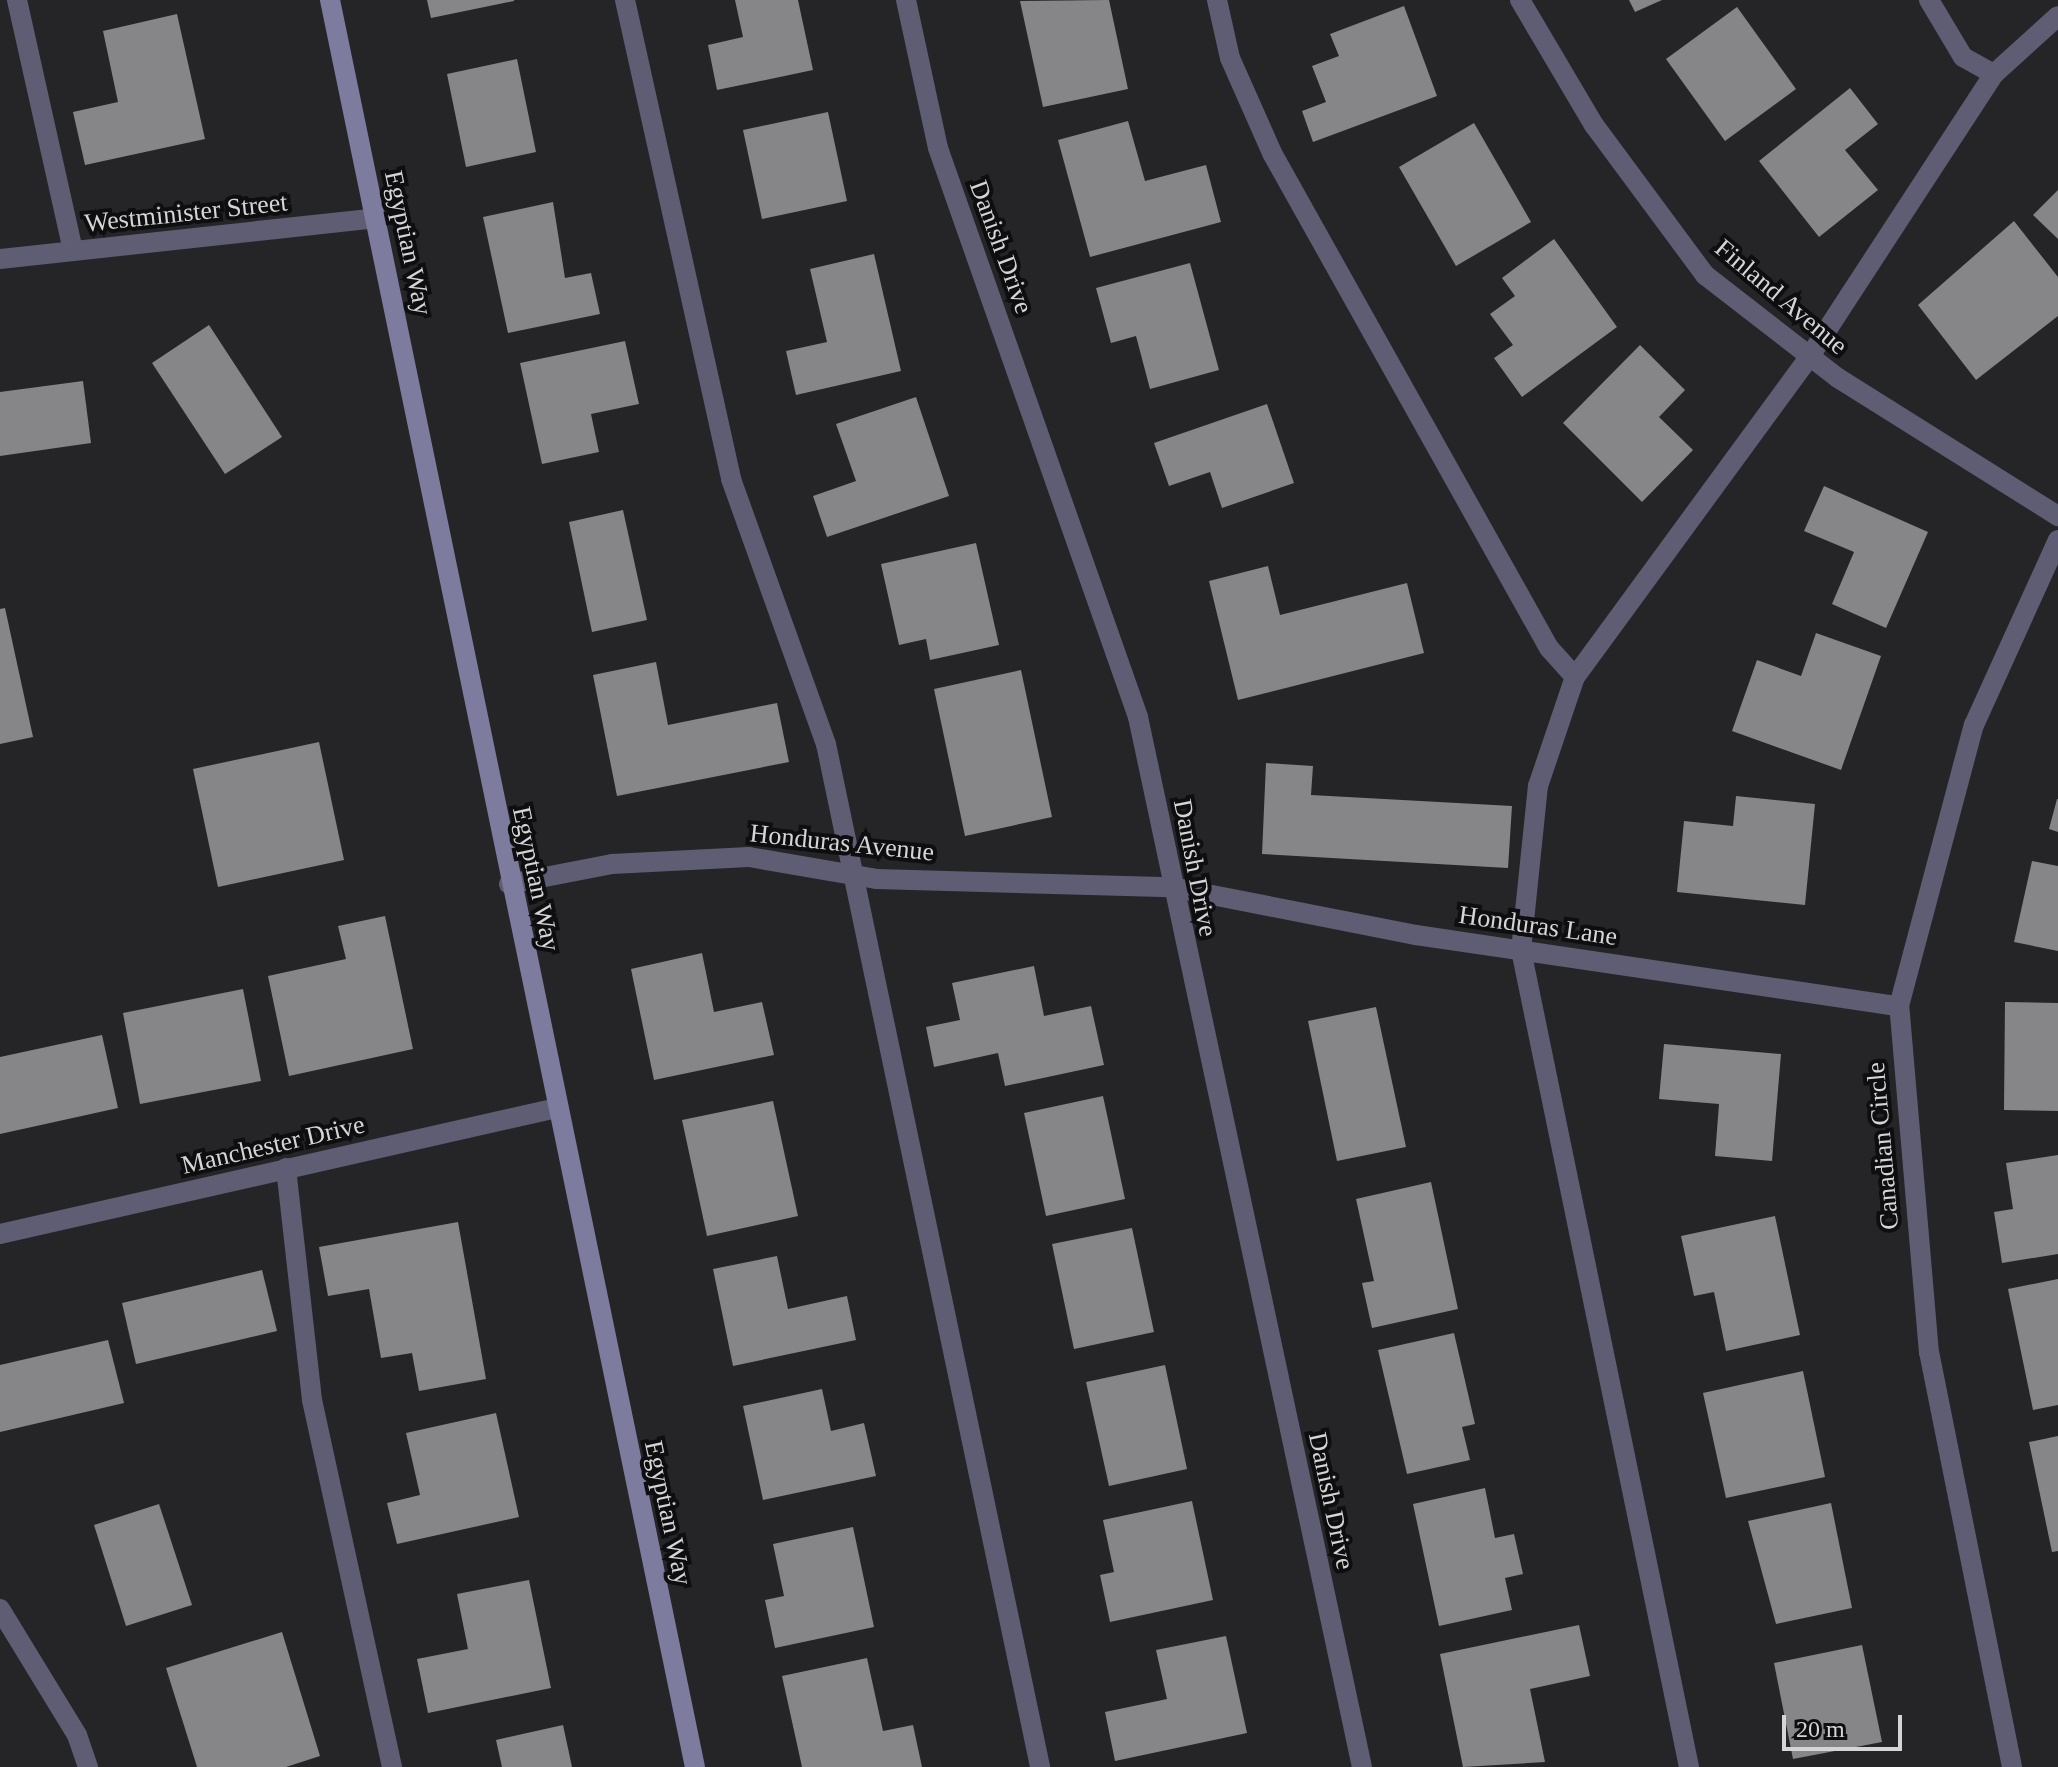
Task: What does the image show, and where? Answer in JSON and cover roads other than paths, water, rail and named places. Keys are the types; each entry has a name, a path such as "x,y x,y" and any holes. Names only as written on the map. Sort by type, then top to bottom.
{"street":[{"path":"17,0 73,251"},
{"name":"Egyptian Way","path":"330,0 377,218 509,884 695,1767"},
{"path":"625,0 731,479 826,744 1040,1767"},
{"name":"Danish Drive","path":"906,0 938,148 1138,717 1171,887 1362,1767"},
{"path":"1217,0 1230,58 1272,153 1549,648 1575,677"},
{"name":"Finland Avenue","path":"1520,0 1594,125 1705,275 1810,356 2058,516"},
{"path":"1929,0 1963,57 1994,74"},
{"path":"1689,1767 1521,950 1538,786 1575,677 1810,356 1994,74 2058,16"},
{"name":"Westminister Street","path":"0,259 377,218"},
{"name":"Canadian Circle","path":"2012,1767 1929,1353 1899,1006 1974,725 2058,540"},
{"name":"Honduras Avenue","path":"509,884 612,864 749,857 854,875 1171,887"},
{"name":"Honduras Lane","path":"1171,887 1416,935 1899,1006"},
{"name":"Manchester Drive","path":"0,1234 557,1108"},
{"path":"286,1168 312,1400 392,1767"},
{"path":"0,1609 77,1735 88,1767"}]}
